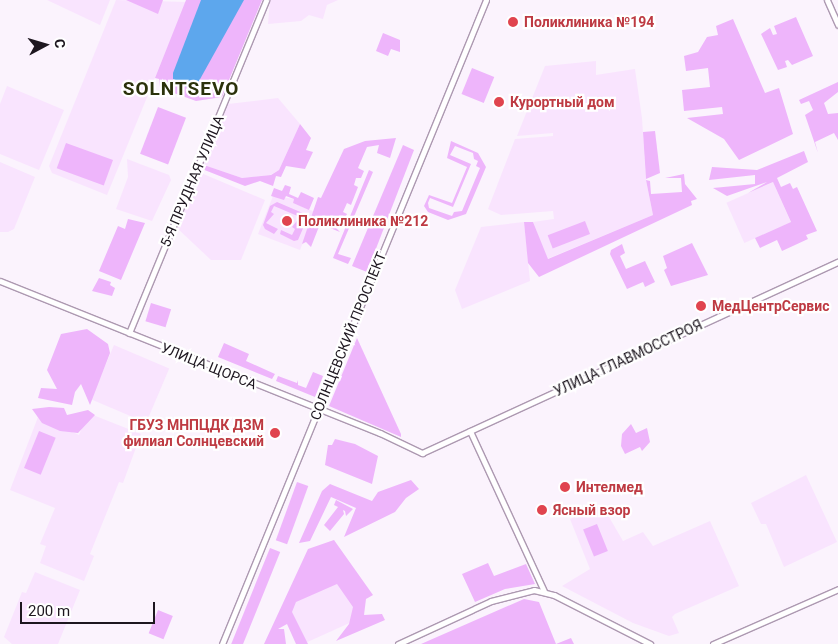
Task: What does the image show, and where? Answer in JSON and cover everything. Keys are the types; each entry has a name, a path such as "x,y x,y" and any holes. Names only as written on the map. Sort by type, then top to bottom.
{"street":[{"name":"5-Я ПРУДНАЯ УЛИЦА","path":"129,334 266,0"},
{"name":"СОЛНЦЕВСКИЙ ПРОСПЕКТ","path":"222,644 486,0"},
{"path":"828,0 838,25"},
{"name":"УЛИЦА ГЛАВМОССТРОЯ","path":"418,452 424,452 838,262"},
{"name":"УЛИЦА ЩОРСА","path":"0,281 418,452"},
{"path":"470,431 544,590"},
{"path":"713,644 838,589"},
{"path":"398,644 503,596 527,590 544,590 650,644"}],"shaded area":[{"path":"47,0 110,0 100,25"},
{"path":"116,0 186,2 107,195 52,173 49,166"},
{"path":"126,0 163,0 158,14"},
{"path":"186,0 262,0 222,97 196,101 160,88 159,79 155,78"},
{"path":"270,0 338,0 327,5 323,19 309,15 301,21 268,24"},
{"path":"796,17 813,56 792,65 788,60 785,61 787,67 778,70 761,34 770,28 773,35 777,34 774,26"},
{"path":"733,19 765,93 779,88 793,134 739,160 724,139 687,118 723,114 722,107 684,111 682,90 710,87 708,68 686,71 684,56 698,52 707,37 718,35 716,26"},
{"path":"383,33 400,40 400,52 391,49 388,56 376,51"},
{"path":"596,61 596,75 635,69 642,118 646,180 653,215 547,259 533,222 554,219 553,211 501,215 488,209 515,139 553,136 553,133 517,136 545,66"},
{"path":"472,68 494,77 484,103 462,94"},
{"path":"838,82 838,92 824,103 828,114 838,113 838,140 834,133 815,142 818,153 805,115 813,110 809,101 801,104 799,100"},
{"path":"7,86 64,110 39,170 0,154 0,104"},
{"path":"278,98 300,124 279,170 270,175 242,178 204,165 228,104"},
{"path":"158,107 186,118 168,164 140,154"},
{"path":"300,124 311,138 306,150 313,152 305,169 286,166 281,177 276,176 273,186 260,181 245,186 202,169 204,165 242,178 271,175 279,170"},
{"path":"655,131 660,173 646,179 643,132"},
{"path":"396,138 390,158 377,153 379,145 367,147 358,168 364,171 361,178 356,178 354,185 358,187 351,205 347,203 343,212 347,214 344,220 340,219 336,228 340,232 320,224 311,247 306,242 302,244 318,197 321,198 344,149 365,141"},
{"path":"451,141 478,153 486,167 466,214 448,220 428,212 424,206 429,195 452,203 467,167 447,158","holes":["455,146 473,153 474,159 478,161 476,166 480,168 462,211 454,212 452,216 429,208 430,198 453,207 471,164 450,155"]},
{"path":"66,143 113,160 104,185 57,168"},
{"path":"403,145 414,150 367,272 352,266"},
{"path":"804,151 808,162 777,178 781,187 790,183 793,189 797,187 817,231 806,235 808,239 782,251 777,240 760,248 755,238 791,222 773,182 748,193 767,182 727,196 713,188 755,184 755,175 709,180 712,167 757,170"},
{"path":"127,159 169,175 171,180 152,221 116,209 128,177"},
{"path":"0,162 35,177 14,229 8,232 0,232"},
{"path":"369,170 373,172 338,254 351,258 348,264 333,258"},
{"path":"201,173 265,200 241,260 211,260 177,228"},
{"path":"684,174 685,184 697,199 691,201 692,205 539,277 528,263 524,222 533,222 548,259 653,215 646,180 650,181 651,194 682,192 681,178 665,178"},
{"path":"773,182 791,222 744,243 726,203"},
{"path":"285,185 291,187 289,194 298,198 301,192 314,198 309,210 293,203 294,199 286,196 284,200 271,196 274,188 282,191"},
{"name":"Поликлиника №212","path":"273,196 294,199 293,203 315,212 300,250 258,234"},
{"path":"277,202 305,214 307,219 298,240 294,241 280,234 281,230 292,235 295,229 292,227 300,217 274,206 271,212 274,214 266,223 278,229 274,234 265,229 263,225 270,206"},
{"path":"128,219 145,223 121,280 99,271 118,226 125,229"},
{"path":"585,221 590,234 553,248 548,235"},
{"path":"524,222 530,281 462,309 455,290 481,227"},
{"path":"692,243 708,275 671,286 664,270 667,268 663,256"},
{"path":"622,244 625,253 620,256 626,269 645,261 655,282 645,287 643,282 627,289 610,254 611,250"},
{"path":"99,278 111,282 110,285 115,288 112,296 92,291"},
{"path":"151,303 171,309 166,327 145,321"},
{"path":"87,329 108,344 110,353 90,405 81,384 75,392 72,405 38,398 41,388 57,389 47,370 61,334"},
{"path":"357,338 401,434 401,437 329,406"},
{"path":"224,343 249,354 246,361 275,374 272,379 218,357"},
{"path":"114,345 169,368 146,423 91,399"},
{"path":"313,372 323,376 315,397 276,381 278,376 297,383 298,380 298,385 306,388"},
{"path":"64,408 67,415 88,410 95,415 78,433 60,431 42,423 32,409"},
{"path":"88,413 141,434 123,483 119,482 90,554 94,556 84,581 40,563 46,546 40,544 55,508 10,490 38,417 79,435"},
{"path":"631,424 636,433 647,428 650,442 642,451 640,447 625,454 621,446 622,434"},
{"path":"39,431 56,438 41,475 24,468"},
{"path":"335,439 355,444 378,456 372,484 325,465 328,445 332,445"},
{"path":"806,475 837,542 784,567 766,524 761,524 751,503"},
{"path":"411,480 419,489 406,498 395,512 344,537 356,508 331,497 310,541 299,543 322,491 330,484 372,501 378,492"},
{"path":"297,482 308,486 287,544 276,540"},
{"path":"336,500 353,509 346,516 343,510 344,514 330,531 324,525 338,507 334,505"},
{"path":"602,505 623,541 643,532 653,546 710,521 739,586 675,614 672,617 679,633 669,636 633,623 562,586 590,569 570,519"},
{"path":"597,524 608,551 594,557 583,530"},
{"path":"334,540 365,616 303,644 285,618 314,548"},
{"path":"334,540 373,595 366,599 364,615 382,614 385,620 336,641 349,624 353,607 337,584 296,602 292,612 308,644 296,644 287,624 278,629 284,629 286,644 264,644 308,549"},
{"path":"270,548 280,552 243,644 231,644"},
{"path":"488,563 494,576 526,564 535,584 505,589 475,602 462,574"},
{"path":"35,572 80,590 58,644 12,644 4,637 22,592 26,593"},
{"path":"524,599 539,602 556,644 421,644"},
{"path":"158,610 173,616 163,639 149,633"},
{"path":"571,638 574,644 556,644"}],"water":[{"path":"201,0 244,0 199,81 190,89 173,79 173,73"}],"place":[{"name":"Поликлиника №194","path":"513,22"},
{"name":"Курортный дом","path":"499,102"},
{"name":"Поликлиника №212","path":"287,221"},
{"name":"МедЦентрСервис","path":"701,306"},
{"name":"ГБУЗ МНПЦДК ДЗМ филиал Солнцевский","path":"275,433"},
{"name":"Интелмед","path":"565,487"},
{"name":"Ясный взор","path":"542,510"}],"district":[{"name":"SOLNTSEVO","path":"181,89"}]}
